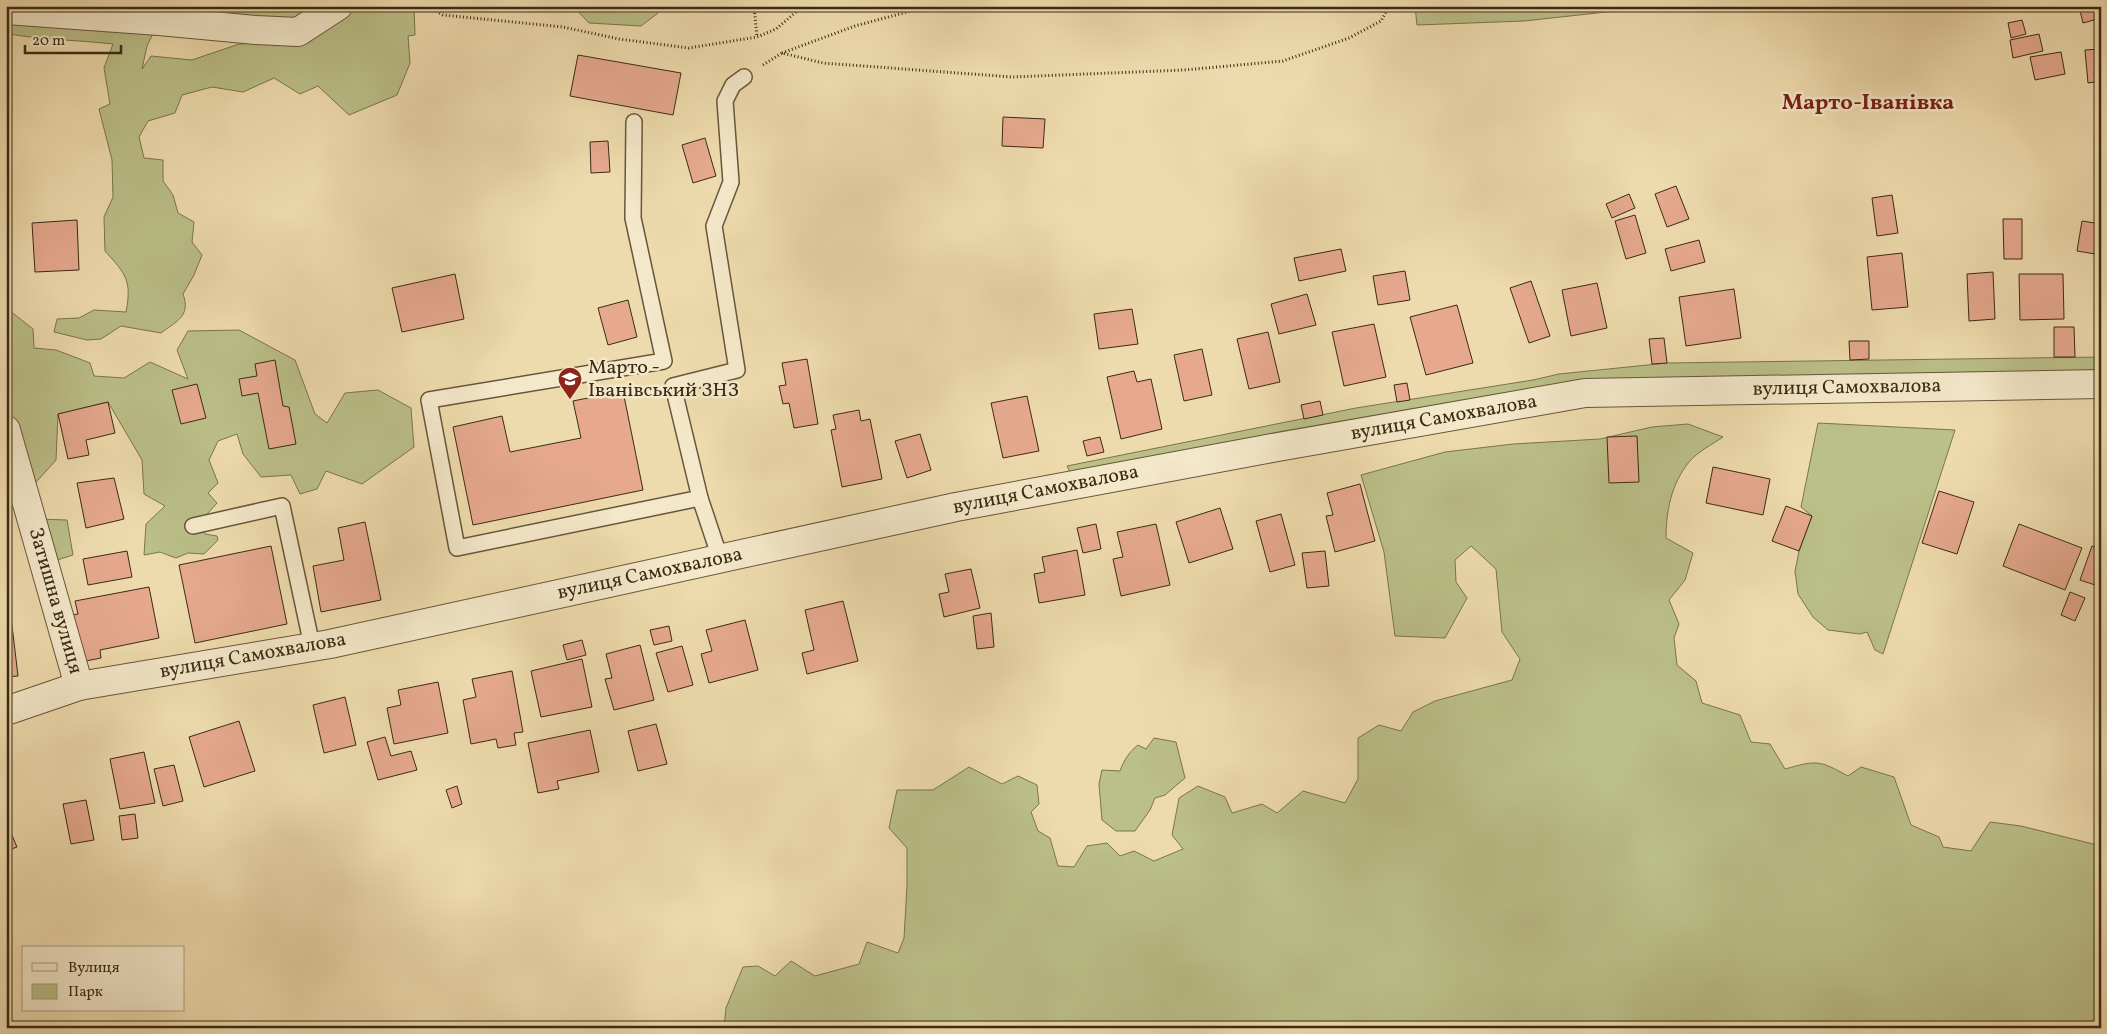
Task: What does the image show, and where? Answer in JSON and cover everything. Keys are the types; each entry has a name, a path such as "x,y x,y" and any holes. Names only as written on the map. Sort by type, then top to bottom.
{"street":[{"path":"6,10 298,32 338,6"},
{"name":"вулиця Самохвалова","path":"6,711 79,686 312,646 966,505 1272,448 1585,393 2101,384"},
{"name":"Затишна вулиця","path":"6,430 79,686"}],"lane":[{"path":"720,558 700,498 673,386 737,370 714,226 731,182 725,101 733,85 744,77"},
{"path":"634,122 634,218 664,362 429,400 457,548 700,498"},
{"path":"193,526 282,506 312,646"}],"path":[{"path":"427,6 443,15 563,27 619,39 689,48 757,37 776,29 804,6"},
{"path":"754,6 757,37"},
{"path":"744,77 782,53 855,26 929,6"},
{"path":"782,53 823,63 1012,77 1184,70 1283,60 1349,38 1381,21 1389,6"}],"green space":[{"path":"6,6 414,6 415,35 408,36 410,63 397,95 349,115 318,86 300,94 274,78 243,92 212,87 182,95 175,113 148,121 139,137 144,158 163,160 163,181 173,195 178,213 194,222 192,242 202,255 194,275 183,294 185,301 184,313 172,325 161,333 121,326 101,339 87,340 54,332 57,319 79,318 94,310 126,312 128,301 126,278 105,251 104,217 113,197 112,160 99,109 110,104 104,68 113,44 9,34 6,29 6,16 159,21 147,46 142,69 151,56 192,60 239,44 285,41 326,27 298,30"},
{"path":"573,6 657,6 658,13 641,26 589,23"},
{"path":"1415,6 1661,6 1524,21 1417,25"},
{"path":"10,311 33,329 34,348 56,350 90,363 94,376 124,378 150,362 188,379 177,350 188,331 239,330 295,360 315,414 327,423 345,393 378,390 411,408 414,447 362,484 326,471 317,489 300,494 291,475 261,477 243,454 237,434 218,441 209,460 218,483 208,493 217,503 201,521 205,534 217,536 218,540 204,554 188,553 176,558 160,552 144,555 146,524 165,506 144,494 142,460 108,402 58,414 56,460 28,491 37,519 67,520 73,555 44,564 6,416 6,312"},
{"path":"2101,357 2101,385 1731,382 1073,478 1067,466 1356,408 1533,380 1559,374 1667,363"},
{"path":"1818,423 1955,430 1883,654 1875,650 1867,632 1860,634 1828,630 1813,617 1798,594 1795,571 1799,551 1812,516 1801,507"},
{"path":"1688,424 1723,437 1696,455 1683,471 1671,498 1666,528 1666,538 1693,553 1685,580 1669,600 1679,624 1674,638 1677,665 1696,681 1702,703 1740,715 1751,742 1770,744 1785,769 1804,764 1818,763 1848,776 1861,767 1894,777 1911,825 1939,837 1943,847 1971,851 1990,822 2021,826 2101,846 2101,1028 724,1028 726,1008 743,967 758,966 775,976 791,961 815,976 859,964 867,942 898,953 904,938 907,848 889,828 897,790 933,790 969,767 1002,784 1018,776 1037,785 1039,804 1031,812 1038,831 1050,838 1058,866 1074,867 1087,846 1107,843 1120,856 1134,851 1154,861 1183,849 1172,835 1179,798 1198,786 1225,797 1232,813 1262,804 1277,813 1303,791 1345,803 1358,779 1358,738 1379,725 1401,731 1413,712 1435,701 1512,680 1520,659 1502,632 1496,569 1471,546 1455,560 1456,582 1467,598 1445,638 1395,636 1384,552 1361,475 1445,452 1513,444 1600,439 1652,427"},
{"path":"1154,738 1176,742 1185,778 1165,795 1155,798 1150,810 1135,831 1116,831 1102,820 1099,784 1102,770 1120,771 1127,756 1138,745 1146,749"}],"building":[{"path":"2079,6 2101,6 2101,18 2083,23"},
{"path":"2022,20 2026,34 2011,38 2008,23"},
{"path":"2039,34 2043,51 2013,58 2010,40"},
{"path":"2101,49 2101,81 2088,83 2085,50"},
{"path":"2061,52 2065,74 2035,80 2030,57"},
{"path":"578,55 681,73 673,115 570,96"},
{"path":"1003,117 1045,119 1043,148 1002,146"},
{"path":"705,138 716,176 693,183 682,145"},
{"path":"608,141 610,172 591,173 590,142"},
{"path":"1676,186 1689,219 1667,227 1655,194"},
{"path":"1629,194 1635,208 1612,218 1606,204"},
{"path":"1892,195 1898,233 1877,236 1872,198"},
{"path":"1635,215 1646,253 1626,259 1615,221"},
{"path":"2003,219 2022,219 2022,259 2004,259"},
{"path":"77,220 79,270 35,272 32,223"},
{"path":"2082,221 2101,224 2101,255 2077,251"},
{"path":"1699,240 1705,262 1671,271 1665,249"},
{"path":"1341,249 1346,271 1299,281 1294,258"},
{"path":"1902,253 1908,307 1872,310 1867,257"},
{"path":"1405,271 1410,300 1378,305 1373,276"},
{"path":"1993,272 1995,319 1969,321 1967,274"},
{"path":"455,274 464,319 402,332 392,288"},
{"path":"2019,274 2063,274 2064,319 2020,320"},
{"path":"1531,281 1550,336 1529,343 1510,288"},
{"path":"1597,283 1607,328 1571,336 1562,290"},
{"path":"1734,289 1741,338 1686,346 1679,297"},
{"path":"1307,294 1316,325 1279,334 1271,304"},
{"path":"628,300 637,337 608,345 598,308"},
{"path":"1457,305 1473,363 1426,375 1410,317"},
{"path":"1132,309 1138,344 1099,349 1094,314"},
{"path":"1374,324 1386,377 1344,386 1332,332"},
{"path":"2054,327 2074,327 2075,357 2054,357"},
{"path":"1268,332 1280,382 1249,389 1237,339"},
{"path":"1664,338 1667,363 1652,364 1649,339"},
{"path":"1849,341 1869,341 1869,359 1850,360"},
{"path":"1202,349 1212,395 1184,401 1174,355"},
{"path":"807,359 818,424 794,428 789,403 783,404 779,386 786,385 782,363"},
{"path":"275,360 283,406 289,407 296,444 269,449 258,393 242,396 239,379 257,376 255,364"},
{"path":"1134,371 1137,382 1151,379 1162,429 1121,439 1107,377"},
{"path":"1407,383 1410,400 1397,402 1394,385"},
{"path":"197,384 206,418 181,424 172,390"},
{"path":"623,391 643,490 473,525 453,427 502,416 510,452 581,438 573,401"},
{"path":"1027,396 1039,451 1003,458 991,403"},
{"path":"1320,401 1323,415 1304,419 1301,405"},
{"path":"108,402 115,433 86,440 89,455 68,459 58,414"},
{"path":"859,410 861,421 870,419 882,479 842,487 831,430 836,429 833,415"},
{"path":"920,434 931,470 907,478 895,441"},
{"path":"1637,436 1639,482 1609,483 1607,437"},
{"path":"1100,437 1104,452 1087,456 1083,441"},
{"path":"1713,467 1770,479 1763,515 1706,503"},
{"path":"114,478 124,519 86,528 77,483"},
{"path":"1360,484 1375,541 1335,552 1326,516 1333,515 1327,493"},
{"path":"1939,491 1974,502 1957,554 1922,543"},
{"path":"1786,506 1812,516 1799,551 1772,541"},
{"path":"1220,508 1233,549 1189,563 1176,522"},
{"path":"1281,514 1295,565 1270,572 1256,521"},
{"path":"365,522 381,600 321,612 313,566 344,560 338,528"},
{"path":"1096,524 1101,549 1083,553 1077,528"},
{"path":"1156,524 1170,585 1121,596 1113,559 1123,557 1117,532"},
{"path":"2019,524 2082,548 2065,590 2003,566"},
{"path":"271,546 287,624 195,643 179,565"},
{"path":"2092,546 2101,549 2101,579 2098,586 2080,580"},
{"path":"1077,550 1085,595 1039,603 1034,574 1045,572 1042,557"},
{"path":"127,551 132,577 88,585 83,559"},
{"path":"1325,551 1329,586 1307,588 1302,553"},
{"path":"971,569 980,608 944,617 939,594 949,592 945,574"},
{"path":"149,587 159,638 100,650 101,658 81,662 72,615 78,614 75,601"},
{"path":"2070,592 2085,598 2075,621 2061,615"},
{"path":"843,601 858,661 807,674 802,653 814,650 805,610"},
{"path":"991,613 994,647 977,649 973,616"},
{"path":"11,617 18,676 6,677 6,618"},
{"path":"745,620 758,670 709,683 701,654 712,651 706,630"},
{"path":"669,626 672,641 654,645 650,630"},
{"path":"582,640 586,655 567,660 563,645"},
{"path":"640,645 654,700 614,710 605,679 612,678 606,654"},
{"path":"682,646 693,685 668,692 656,653"},
{"path":"582,659 592,707 541,717 531,671"},
{"path":"512,671 523,732 514,733 516,745 498,748 496,739 471,744 463,700 476,697 472,679"},
{"path":"438,682 448,733 394,744 387,708 401,705 398,690"},
{"path":"345,697 356,745 324,753 313,705"},
{"path":"239,721 255,771 204,787 189,737"},
{"path":"656,724 667,764 638,771 628,731"},
{"path":"590,730 599,772 557,781 559,789 538,793 528,743"},
{"path":"385,737 391,756 411,751 417,770 378,780 367,742"},
{"path":"144,752 155,803 120,809 110,759"},
{"path":"174,765 183,801 163,806 154,769"},
{"path":"457,786 462,804 452,808 446,790"},
{"path":"86,800 94,840 71,844 63,804"},
{"path":"135,814 138,838 122,840 119,816"},
{"path":"6,821 17,847 6,851"}],"place":[{"name":"Марто - Іванівський ЗНЗ","path":"570,400"}],"district":[{"name":"Марто-Іванівка","path":"1868,103"}]}
